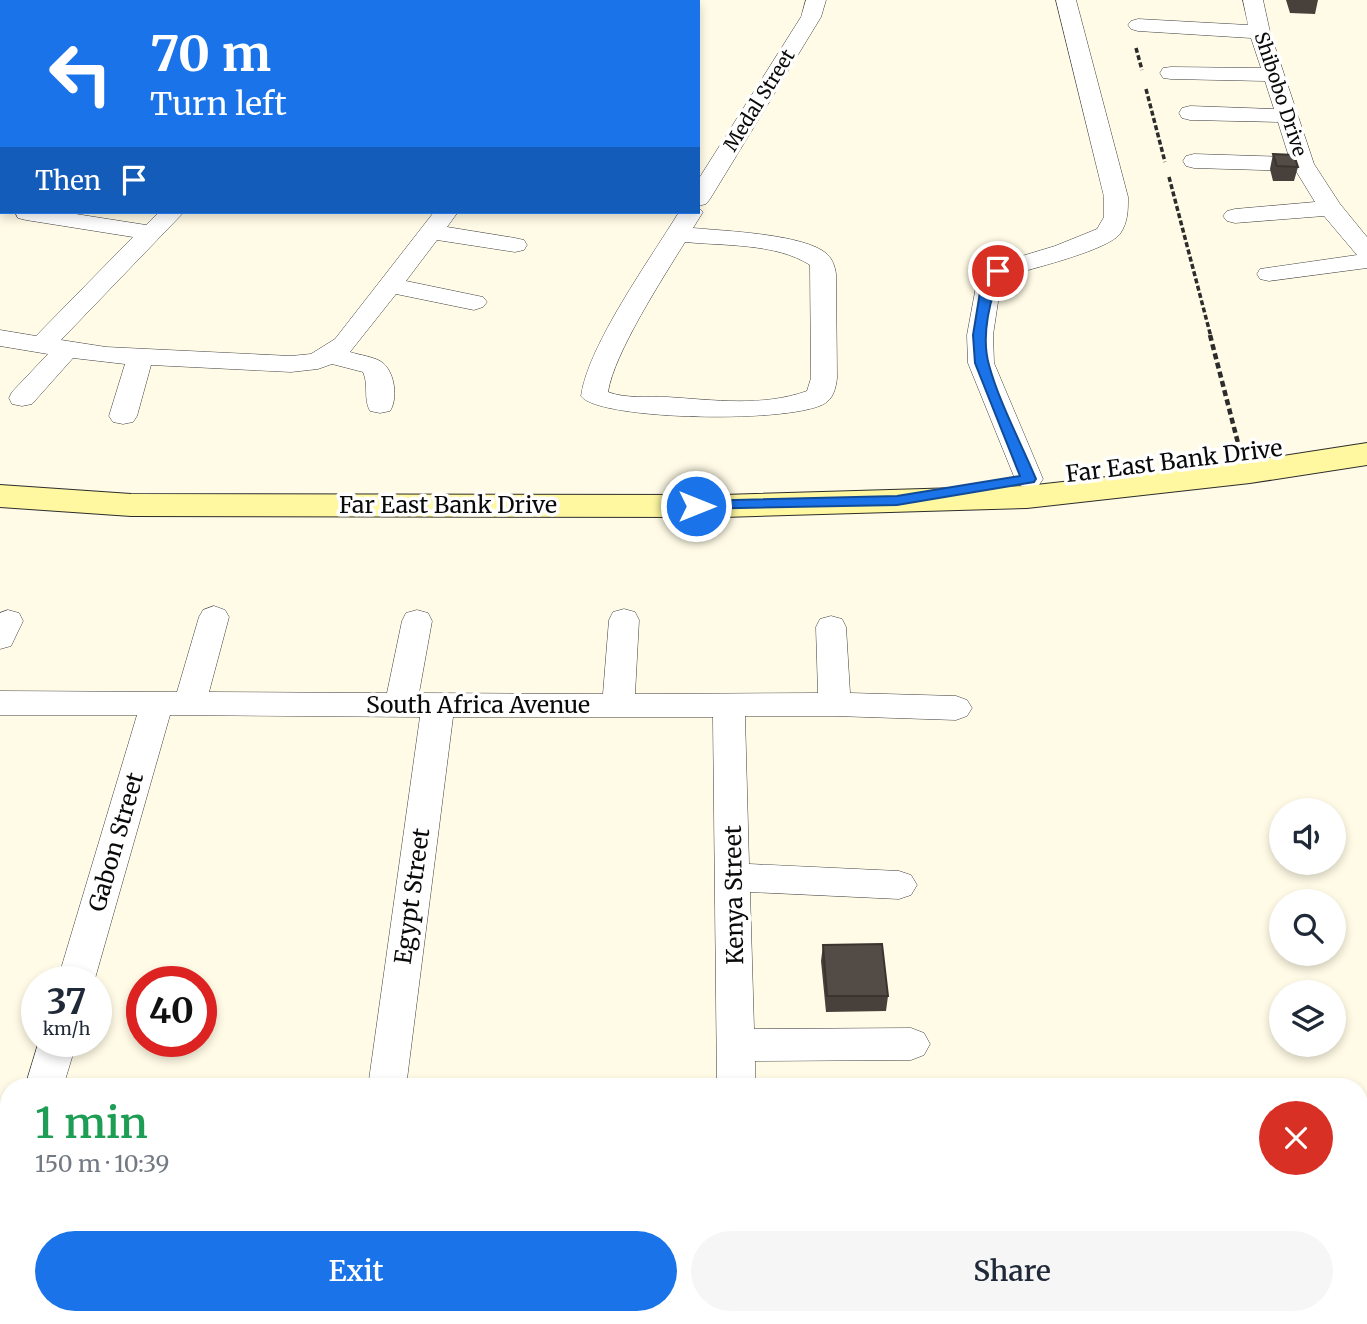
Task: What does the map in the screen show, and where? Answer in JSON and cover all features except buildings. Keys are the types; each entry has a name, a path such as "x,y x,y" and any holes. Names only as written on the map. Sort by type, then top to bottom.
{"street":[{"name":"Medal Street","path":"700,196 811,17 816,0"},
{"path":"1029,479 981,363 980,335 989,281 998,271 1098,238 1112,230 1116,216 1113,184 1066,0"},
{"name":"Shibobo Drive","path":"1253,0 1286,119 1303,164 1334,212 1367,252"},
{"path":"1136,33 1260,32"},
{"path":"1171,73 1274,75"},
{"path":"1192,116 1286,119"},
{"path":"1194,161 1303,164"},
{"path":"1240,221 1334,212"},
{"path":"32,214 151,233"},
{"path":"22,398 55,347 170,214"},
{"path":"0,338 140,357 291,364 318,361 344,345 444,214"},
{"path":"685,223 794,248 817,258 823,265 822,390 817,397 804,402 745,409 606,400 594,396 593,389 607,357 685,223"},
{"path":"431,232 515,245"},
{"path":"1269,274 1367,261"},
{"path":"390,285 474,302"},
{"path":"330,355 373,367 380,380 380,405"},
{"path":"123,416 140,357"},
{"name":"Far East Bank Drive","path":"897,500 1029,479 1367,435"},
{"name":"Far East Bank Drive","path":"0,496 131,505 723,506 1047,496 1250,472 1367,454"},
{"name":"Gabon Street","path":"81,966 173,703 214,617"},
{"path":"618,706 624,620"},
{"path":"401,705 417,621"},
{"path":"831,627 835,704"},
{"name":"South Africa Avenue","path":"0,703 618,706 835,704 956,708"},
{"name":"Kenya Street","path":"729,704 736,1078"},
{"name":"Egypt Street","path":"388,1078 438,705"},
{"path":"734,877 899,885"},
{"path":"736,1045 911,1044"},
{"path":"47,1078 53,1057"}],"path":[{"path":"1136,33 1240,453"}],"route":[{"path":"696,506 897,500 1029,479 981,363 980,335 988,286 992,276 998,271"}]}
